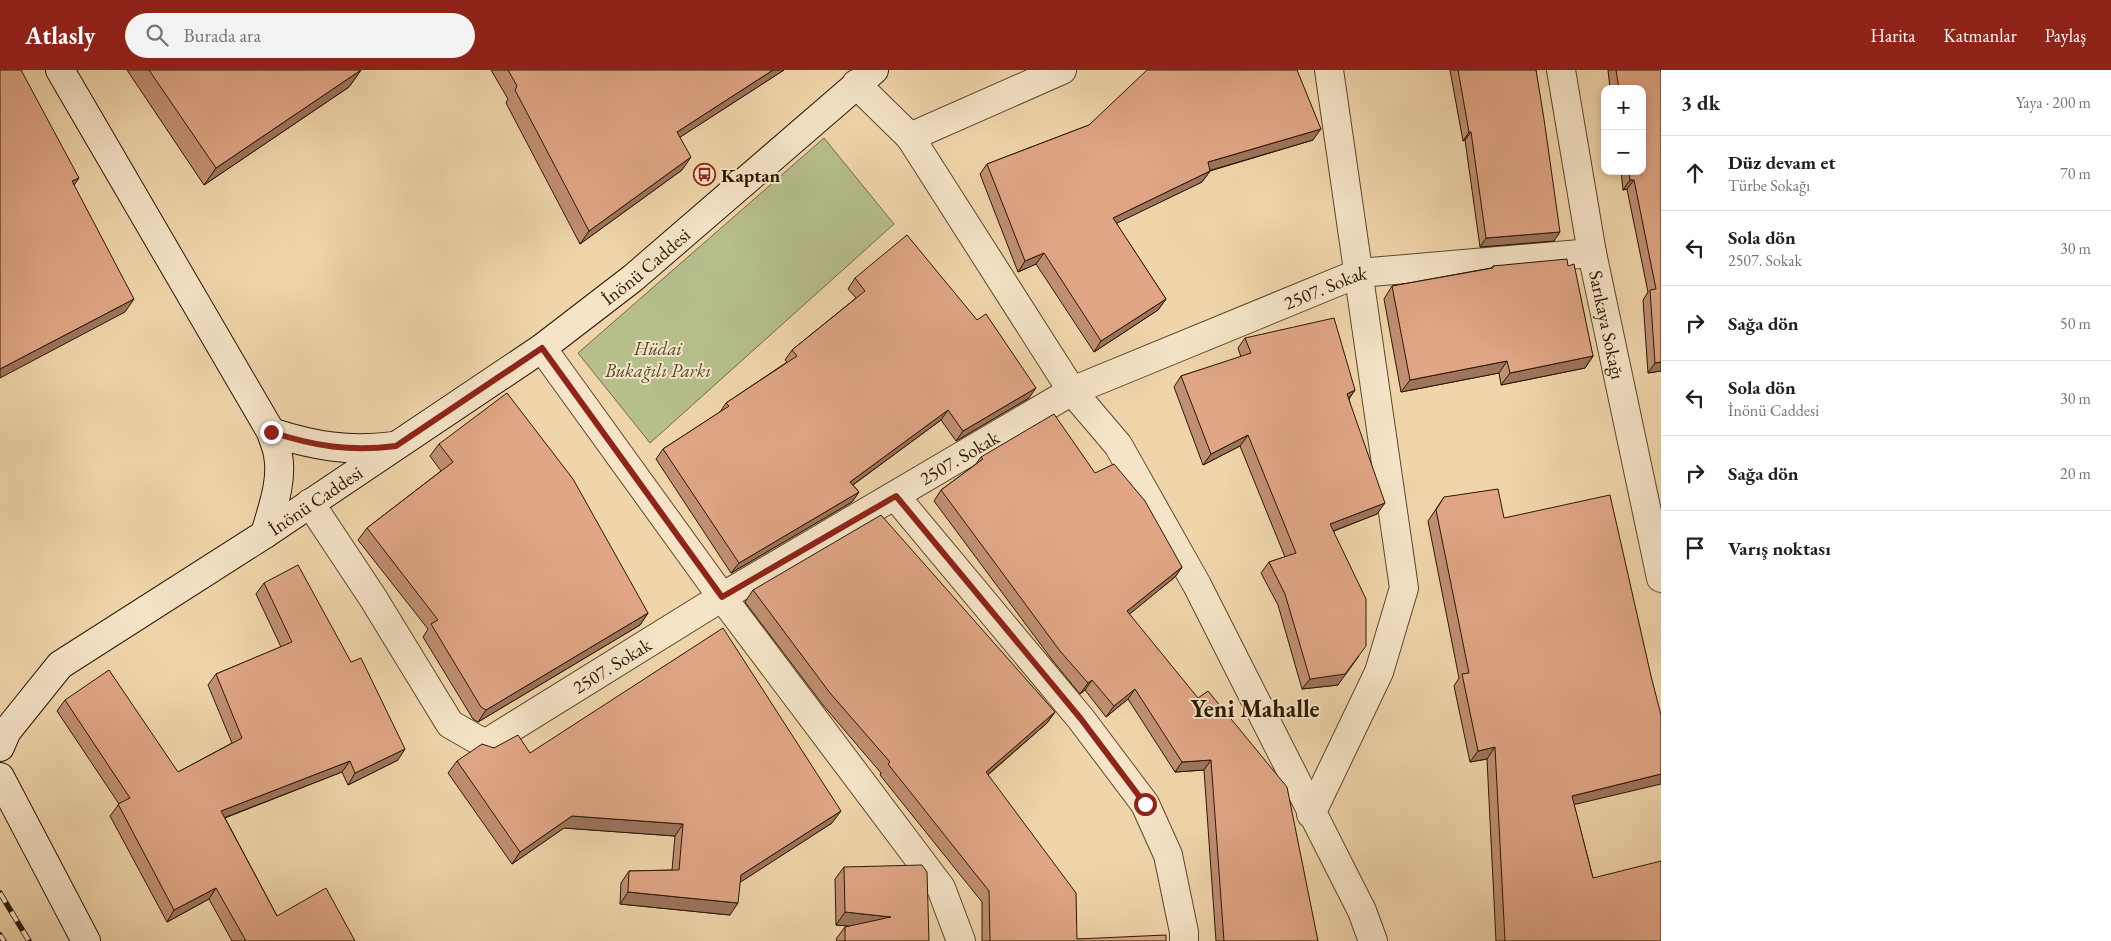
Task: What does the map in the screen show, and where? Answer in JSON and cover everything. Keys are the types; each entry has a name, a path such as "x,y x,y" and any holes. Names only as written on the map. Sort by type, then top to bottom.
{"street":[{"path":"60,70 271,432 279,455 279,476 275,501 265,534"},
{"path":"910,137 1062,70"},
{"path":"1311,814 1378,672 1404,588 1329,70"},
{"name":"Sarıkaya Sokağı","path":"1561,70 1592,253 1661,578"},
{"path":"865,77 910,137 1072,391 1118,445 1192,577 1362,911 1372,941"},
{"name":"İnönü Caddesi","path":"0,747 7,731 60,665 265,534 542,348 633,278 865,77"},
{"name":"2507. Sokak","path":"310,503 373,598 450,724 484,744 722,597 1072,391 1359,273 1592,253"},
{"path":"542,348 722,597 941,888 961,941"},
{"path":"271,432 303,443 334,448 367,450 396,446"},
{"path":"896,496 1081,719 1145,804 1168,855 1184,932 1184,941"},
{"path":"0,777 86,941"}],"green space":[{"name":"Hüdai Bukağılı Parkı","path":"824,138 894,224 650,443 578,353"}],"building":[{"path":"0,70 21,70 79,178 72,181 134,299 0,369"},
{"path":"149,70 361,70 216,168"},
{"path":"508,70 773,70 677,132 691,157 589,231 515,90 517,86"},
{"path":"1147,70 1297,70 1321,129 1208,162 1210,171 1113,218 1166,299 1101,341 1044,253 1025,261 987,164 1089,125"},
{"path":"1458,70 1536,70 1560,232 1486,238 1471,132 1469,132"},
{"path":"1616,70 1661,70 1661,362 1655,363 1650,290 1656,289 1634,180 1630,180 1629,175 1646,175 1646,85 1618,85"},
{"path":"907,235 977,320 986,314 1036,388 963,431 948,410 850,482 859,492 739,563 663,449 729,406 726,403 797,356 792,350 865,291 855,278"},
{"path":"1567,259 1568,266 1574,264 1593,356 1510,373 1507,361 1410,380 1392,286 1493,268 1493,266"},
{"path":"1334,318 1355,390 1347,394 1385,503 1330,524 1366,599 1366,646 1345,674 1310,679 1285,594 1269,562 1296,553 1248,435 1211,454 1181,376 1251,353 1245,338"},
{"path":"507,393 573,479 648,613 486,710 481,707 431,624 438,620 367,528 453,462 439,444"},
{"path":"1054,414 1095,473 1114,464 1145,501 1182,567 1127,611 1198,698 1208,691 1287,787 1318,941 1224,941 1211,760 1182,762 1135,689 1114,706 1092,680 1088,683 1060,651 941,490 983,459 981,457"},
{"path":"1498,489 1504,518 1610,495 1661,715 1661,774 1572,796 1593,878 1661,861 1661,941 1505,941 1495,747 1478,751 1462,674 1469,673 1436,510 1444,497"},
{"path":"881,515 1055,712 986,772 1076,893 1077,939 1166,935 1166,941 990,941 989,891 888,764 890,762 830,693 753,590"},
{"path":"298,565 351,662 361,658 405,749 355,773 350,761 221,811 277,916 326,888 355,941 246,941 216,888 174,910 118,804 130,798 65,700 109,670 178,772 242,738 216,674 292,642 264,583"},
{"path":"723,628 841,811 741,875 738,903 628,892 629,871 679,870 683,824 572,816 520,852 457,761 482,744 494,748 518,735 530,753"},
{"path":"922,865 927,872 929,941 845,941 845,927 891,917 845,912 844,867"}],"railway":[{"path":"0,893 29,941"},
{"path":"0,935 4,941"}],"place":[{"name":"Kaptan","path":"705,175"}],"district":[{"name":"Yeni Mahalle","path":"1255,709"}],"route":[{"path":"271,432 303,443 334,448 367,450 396,446 542,348 722,597 896,496 1081,719 1145,804"}]}
